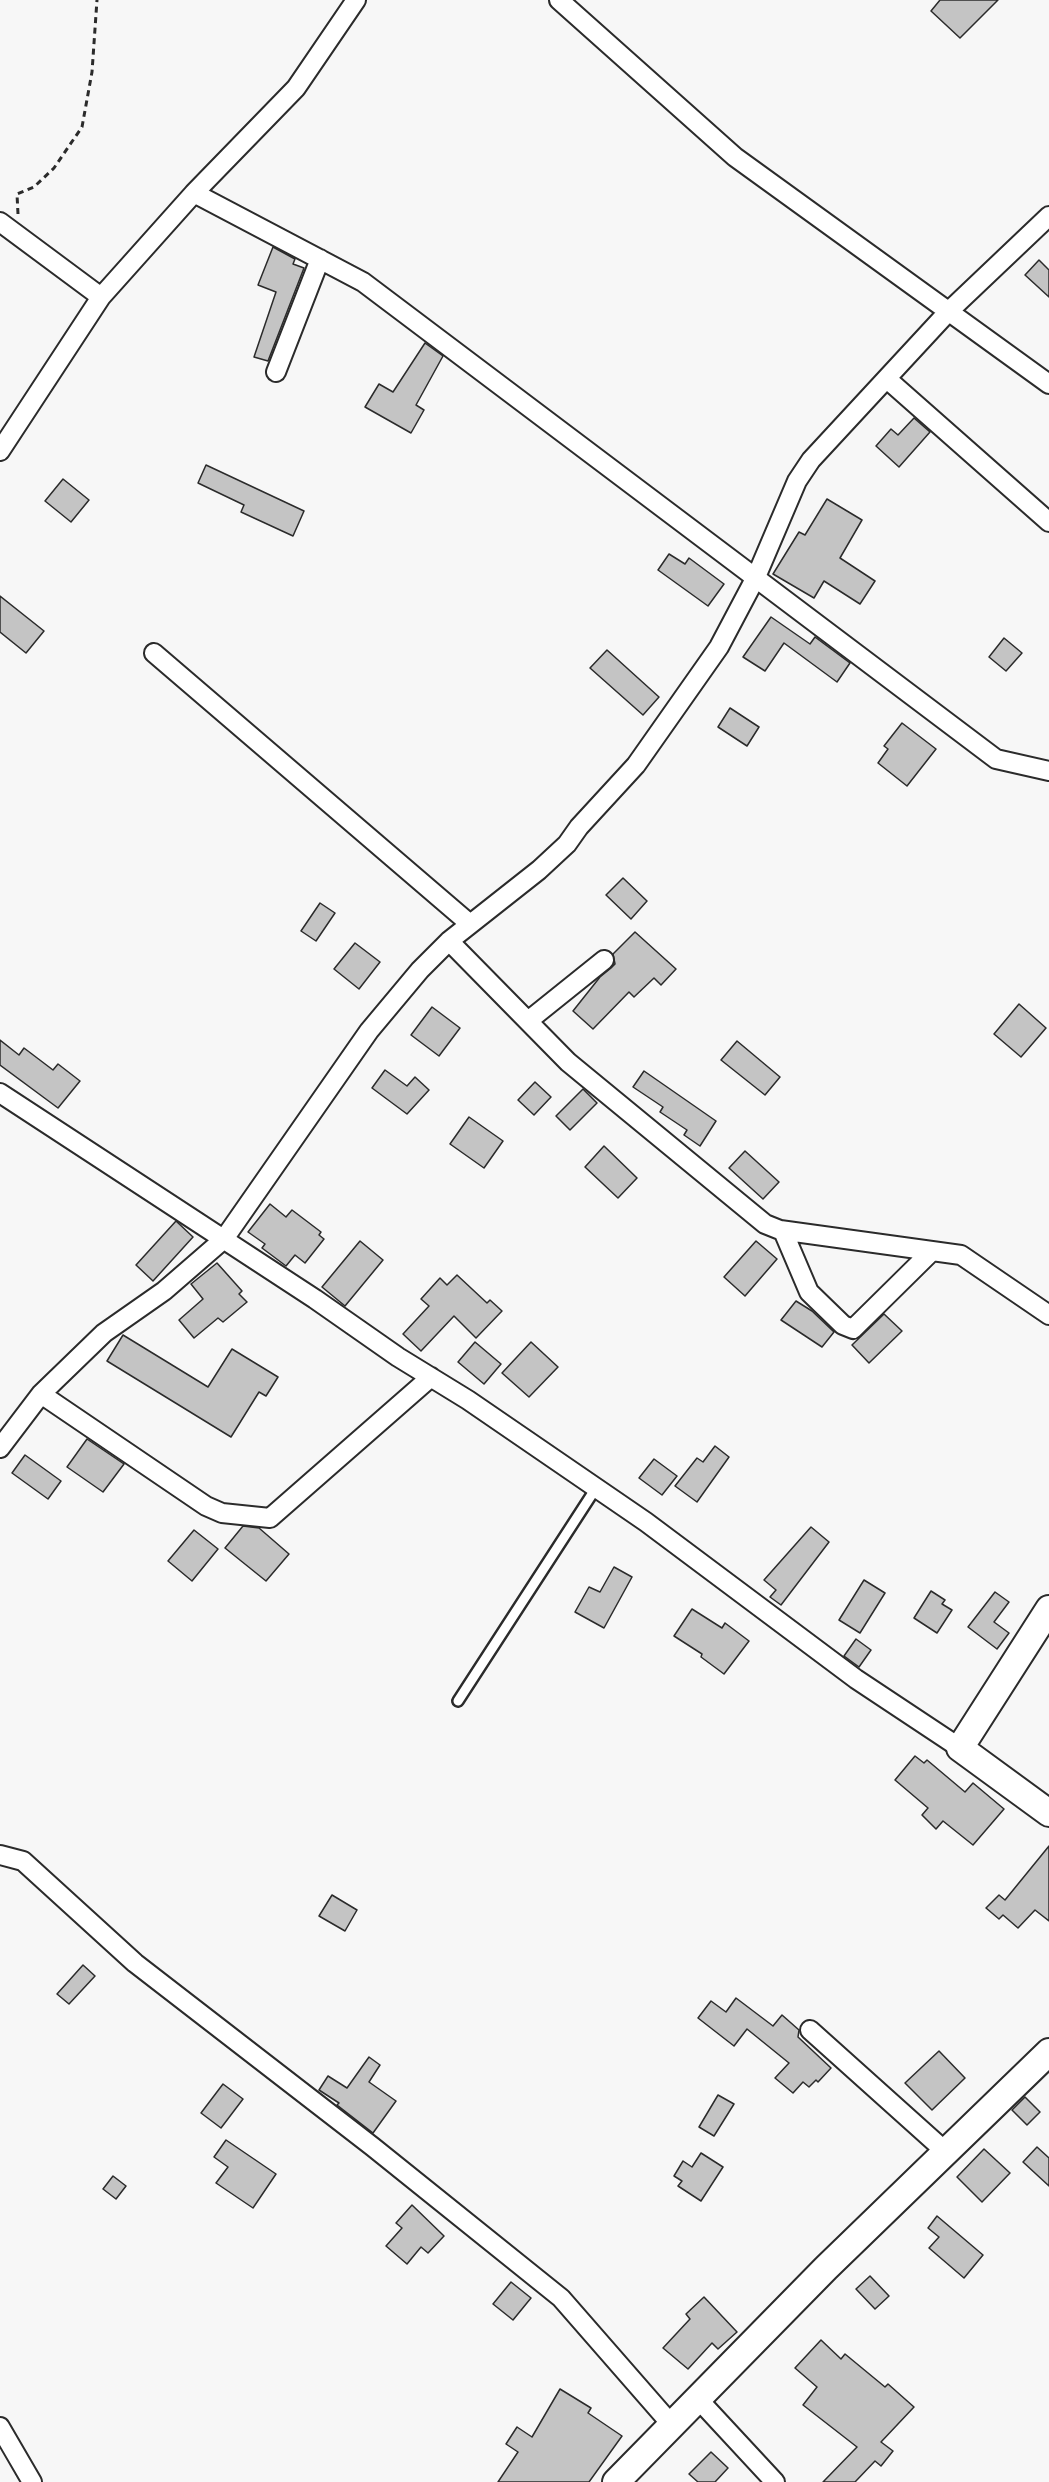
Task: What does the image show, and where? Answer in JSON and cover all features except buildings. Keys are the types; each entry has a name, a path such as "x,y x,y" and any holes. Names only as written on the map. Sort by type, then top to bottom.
{"street":[{"path":"0,451 101,297 194,193 296,88 356,0"},
{"path":"559,0 735,157 1049,384"},
{"path":"194,193 363,282 996,759 1049,771"},
{"path":"0,1448 40,1394 104,1334 164,1291 224,1239 369,1031 420,970 449,941 539,870 567,844 579,827 636,765 719,647 756,577 796,480 811,460 948,312 1049,216"},
{"path":"0,222 101,297"},
{"path":"276,372 320,259"},
{"path":"887,379 1049,522"},
{"path":"154,653 470,924"},
{"path":"449,941 568,1062 769,1226 783,1231 968,1257 1049,1315"},
{"path":"528,1022 604,960"},
{"path":"0,1093 224,1239 596,1488 856,1679 960,1748 1049,1813"},
{"path":"783,1231 809,1292 843,1325 853,1329 932,1251"},
{"path":"40,1394 206,1506 222,1513 270,1518 431,1377"},
{"path":"960,1748 1049,1609"},
{"path":"0,1855 23,1861 135,1963 364,2140 561,2298 671,2424"},
{"path":"810,2030 946,2152"},
{"path":"616,2482 826,2268 1049,2052"},
{"path":"698,2399 775,2482"},
{"path":"0,2427 32,2482"}],"lane":[{"path":"458,1701 596,1488"}],"path":[{"path":"22,238 17,194 34,187 54,168 82,127 92,72 97,0"}]}
